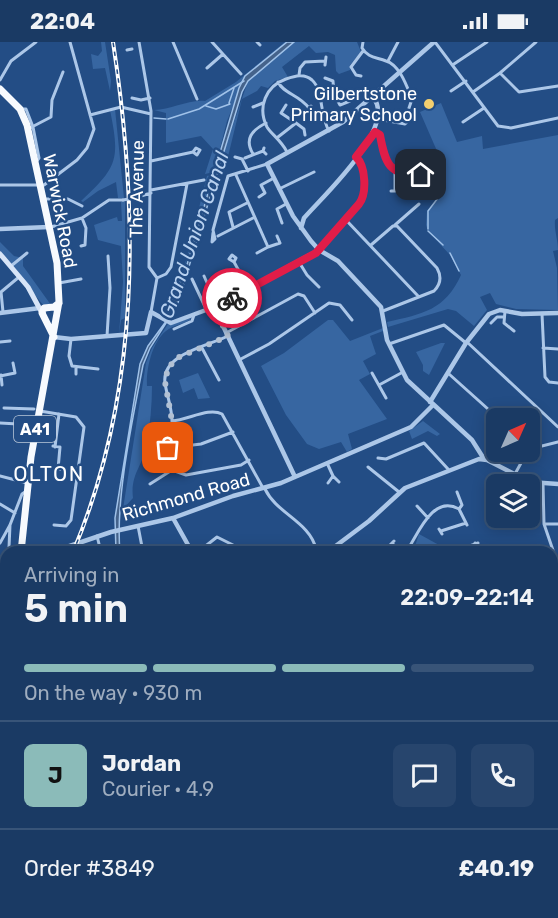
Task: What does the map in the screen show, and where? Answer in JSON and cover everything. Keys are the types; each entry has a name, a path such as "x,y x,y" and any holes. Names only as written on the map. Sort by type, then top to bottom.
{"highway":[{"name":"Warwick Road","path":"0,89 22,109 31,128 59,283 52,330 52,348 36,410 22,546"},
{"path":"42,310 57,307"},
{"name":"A41","path":"42,310 52,330"},
{"name":"Warwick Road","path":"52,330 52,348"}],"main road":[{"path":"0,254 20,276 42,310"}],"street":[{"path":"0,80 7,67 36,42"},
{"path":"0,185 44,185 84,153 94,131 70,42"},
{"name":"The Avenue","path":"107,336 146,333 157,278 149,267 151,114 150,98 136,48 139,42"},
{"path":"173,42 197,99"},
{"path":"212,42 241,74"},
{"path":"359,78 351,67 363,51 363,42"},
{"path":"388,61 398,42"},
{"path":"213,233 228,176 267,164 329,131 360,109 435,42 454,64 495,123 507,128 558,118"},
{"path":"454,64 487,42"},
{"path":"473,92 500,73 536,42"},
{"path":"126,50 136,48"},
{"path":"363,51 371,58 388,61 399,73 413,104 409,108"},
{"path":"207,68 223,54"},
{"path":"288,154 278,136 269,130 263,103 270,88 278,82 299,75 306,62 325,61"},
{"path":"31,128 50,118 52,100 63,71"},
{"path":"500,73 519,92 558,86"},
{"path":"299,75 314,82 321,98 322,117 329,131"},
{"path":"327,76 333,83 334,94 340,107 350,101"},
{"path":"451,91 465,81"},
{"path":"278,82 282,89 298,96 310,107 305,112"},
{"path":"321,98 334,94"},
{"path":"301,228 304,218 375,132 378,117 377,102 374,97"},
{"path":"132,98 141,100 150,98"},
{"path":"251,107 263,103"},
{"path":"286,105 279,114 306,129 305,135"},
{"path":"90,115 115,108 130,108 151,114"},
{"path":"463,122 484,108"},
{"path":"360,109 378,117 405,124 408,121"},
{"path":"253,154 249,137 253,131 266,123"},
{"path":"278,136 296,123"},
{"path":"375,132 381,137 383,154 395,171 410,176 423,175 427,171 426,156 422,157"},
{"path":"245,158 264,151"},
{"path":"151,161 193,152"},
{"path":"235,157 242,159 248,171"},
{"path":"151,312 161,320 171,322 194,315 249,289 319,250 363,198 362,164 356,157"},
{"path":"267,164 286,204 301,228 319,250 338,261 383,311 389,344 410,384 474,443 484,459 510,474"},
{"path":"391,191 394,191 395,171"},
{"path":"279,189 314,172"},
{"path":"236,175 253,218 268,247"},
{"path":"259,197 265,193 260,183 274,178"},
{"path":"0,229 50,227 82,218 109,201 134,198 204,180"},
{"path":"157,278 166,274 171,267 187,184"},
{"path":"44,199 68,199 82,206"},
{"path":"233,227 228,213 247,203"},
{"path":"284,220 275,209 286,204"},
{"path":"371,245 419,204"},
{"path":"81,246 85,245 86,231 82,218"},
{"path":"218,236 253,218"},
{"path":"295,220 304,218"},
{"path":"346,220 419,297"},
{"path":"383,311 438,287 439,272 395,225"},
{"path":"257,253 280,243 277,236"},
{"path":"11,266 27,253"},
{"path":"52,330 71,339 107,336 110,288 108,256"},
{"path":"234,262 249,289"},
{"path":"299,262 317,286"},
{"path":"20,276 0,292 2,312 42,310"},
{"path":"204,276 227,335 295,477"},
{"path":"59,283 81,279"},
{"path":"192,279 207,310"},
{"path":"249,460 241,465 186,475 172,470 168,462 172,421 165,386 166,372 177,358 227,335 298,294 304,296 315,313"},
{"path":"239,360 259,351 315,313 334,303 342,306 352,320"},
{"path":"514,331 505,326 505,310 558,313"},
{"name":"Richmond Road","path":"74,546 97,536 138,524 173,518 233,496 264,489 411,427 432,403 466,342 486,316 494,311 505,310"},
{"path":"542,313 546,380 558,384"},
{"path":"174,330 192,321 194,315"},
{"path":"491,322 497,317 504,317"},
{"path":"389,344 444,325 466,342 558,427"},
{"path":"71,339 69,359 76,368 76,374"},
{"path":"0,342 7,340"},
{"path":"202,348 219,380"},
{"path":"543,348 558,349"},
{"path":"2,385 0,376 15,373 13,363"},
{"path":"76,368 98,369"},
{"path":"379,385 403,372"},
{"path":"372,373 386,398"},
{"path":"447,373 487,408"},
{"path":"4,408 36,410 79,418 84,429 71,520 66,526 54,525"},
{"path":"172,421 215,411 225,417 264,489 281,511 311,534 315,546"},
{"path":"59,414 54,447 60,447 58,469 65,470"},
{"path":"0,423 36,425"},
{"path":"168,448 201,444 233,432"},
{"path":"540,447 558,442"},
{"path":"378,458 386,459 424,443 448,469"},
{"path":"340,546 399,492 448,469 484,459"},
{"path":"327,463 333,476 339,482"},
{"path":"368,467 399,492"},
{"path":"150,484 172,470"},
{"path":"0,476 27,487 0,543"},
{"path":"328,483 333,476"},
{"path":"540,483 558,484"},
{"path":"543,484 544,524 551,546"},
{"path":"457,492 462,504 459,509"},
{"path":"0,504 15,513"},
{"path":"410,546 428,518 445,505 459,509 467,524 441,531"},
{"path":"419,507 428,518"},
{"path":"173,518 189,546"},
{"path":"138,524 142,546"},
{"path":"544,524 558,524"},
{"path":"9,546 10,525"},
{"path":"97,536 100,546"},
{"path":"206,546 217,537 235,546"},
{"path":"392,543 395,546"}],"shaded area":[{"path":"101,42 105,42 111,81 110,91 105,68 93,69 91,54 98,56 102,51"},
{"path":"287,42 245,76 227,121 214,172 205,174 213,149 201,136 166,143 166,113 154,110 205,101 236,82"},
{"path":"287,42 294,42 248,81 242,92 177,306 150,348 143,365 122,484 120,546 116,546 115,518 140,364 148,346 167,320 165,318 186,268 239,88 245,76"},
{"path":"294,42 357,42 361,52 350,65 350,70 339,74 336,71 335,55 328,52 316,53 309,46 282,67 288,77 275,81 268,88 261,86 257,91 242,99 224,173 217,172 248,81"},
{"path":"441,103 457,142 482,136 483,149 558,135 558,218 555,224 558,250 553,251 557,268 558,310 516,309 496,304 490,293 480,297 487,310 474,326 456,311 448,309 388,327 387,322 432,309 448,296 461,275 450,255 428,231 426,225 427,211 438,199 442,183 435,153 437,151 420,112"},
{"path":"115,109 124,198 118,198 116,182 83,202 81,201 103,179 113,161 115,140 110,110"},
{"path":"212,174 175,298 172,297 185,264 207,176"},
{"path":"125,201 125,318 121,320 119,334 123,282 121,246 98,240 94,225 117,217 118,221 122,221 121,202"},
{"path":"0,242 14,256 23,258 23,266 51,305 44,306 0,253"},
{"path":"192,318 166,331 154,349 147,379 147,386 152,386 147,444 133,483 133,498 123,509 146,363 152,348 168,324"},
{"path":"328,320 333,320 350,341 383,328 383,331 370,336 376,354 363,361 370,374 359,380 387,419 348,434 352,449 347,452 341,442 319,449 307,444 286,415 261,366 284,353"},
{"path":"445,343 429,375 423,371 423,365 416,352"},
{"path":"198,373 210,398 198,399 194,388 183,393 179,380"},
{"path":"423,421 440,434 437,436 428,431 412,439 409,431"},
{"path":"419,534 439,545 439,546 415,546"}],"waterway":[{"path":"168,119 199,109 244,81"},
{"path":"229,103 234,88"},
{"path":"206,106 216,109 230,104"},
{"path":"154,118 166,119"},
{"path":"428,229 428,211 441,194"},
{"path":"428,231 443,245"},
{"path":"450,253 459,271"}],"railway":[{"path":"75,546 95,491 112,428 122,365 128,300 130,236 127,171 122,106 113,42"}],"way so far":[{"path":"168,448 172,421 171,403 165,386 166,372 177,358 228,336 214,307 232,298"}],"place":[{"name":"Gilbertstone Primary School","path":"429,104"}],"district":[{"name":"OLTON","path":"49,474"}],"route":[{"path":"232,298 316,253 359,204 363,198 363,167 356,157 375,132 381,137 382,152 392,169 410,176 421,175"}],"water label":[{"name":"Grand Union Canal","path":"194,235"}]}
